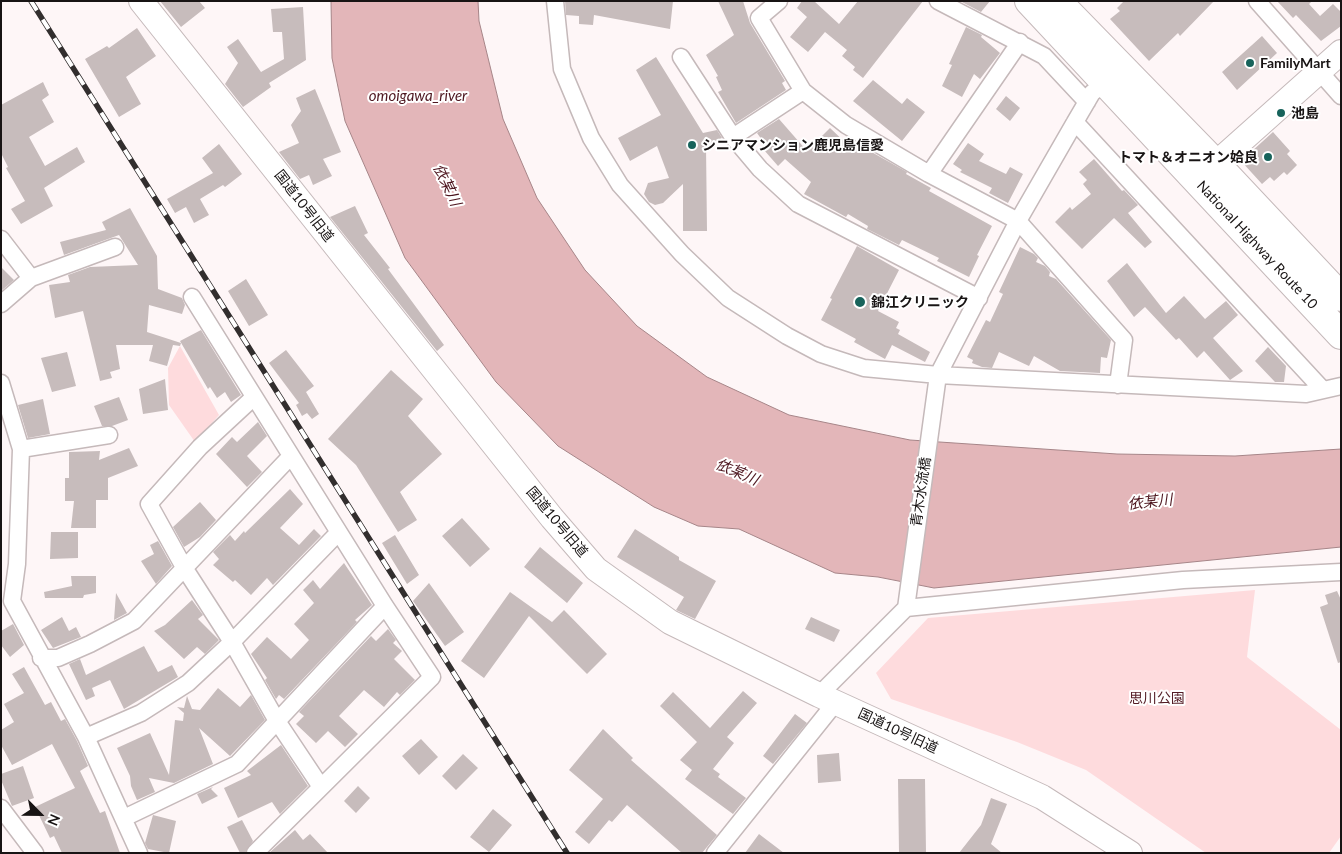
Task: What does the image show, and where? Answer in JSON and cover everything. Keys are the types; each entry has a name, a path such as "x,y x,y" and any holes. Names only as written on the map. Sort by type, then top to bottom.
{"highway":[{"name":"National Highway Route 10","path":"1029,1 1113,75 1206,172 1341,297"},
{"name":"National Highway Route 10","path":"1057,1 1113,75"},
{"name":"National Highway Route 10","path":"1206,172 1341,335"}],"street":[{"name":"国道10号旧道","path":"140,1 552,518 596,569 670,622 827,699 1042,797 1130,853"},
{"path":"555,1 562,68 590,138 620,185 682,254 728,298 787,336 822,354 864,368 937,380 1118,385 1306,394 1341,386"},
{"path":"779,1 759,18 804,91 846,125 929,174 1018,221 1124,340 1118,385"},
{"path":"938,1 1044,56 1087,102"},
{"path":"1257,1 1318,73 1341,96"},
{"path":"929,174 1020,42"},
{"path":"1206,172 1341,52"},
{"path":"681,57 733,137 760,169 798,204 979,298"},
{"path":"937,380 1018,221 1075,122 1092,93 1113,75"},
{"path":"733,137 804,91"},
{"path":"1075,122 1323,390"},
{"path":"1,239 31,278"},
{"path":"1,304 31,278 115,247"},
{"path":"192,297 338,533 432,677 255,853"},
{"name":"青木水流橋","path":"906,603 937,380"},
{"path":"1,383 21,449 17,564 7,605 41,658 86,737 139,853"},
{"path":"254,397 200,447 149,504 185,569 232,642 277,721 321,787"},
{"path":"21,449 109,435"},
{"path":"41,658 58,658 134,621 292,456"},
{"path":"86,737 141,713 188,683 232,642 338,533"},
{"path":"715,853 827,699 906,603 1183,580 1341,572"},
{"path":"124,818 237,764 385,606"},
{"path":"1,808 35,853"}],"green space":[{"path":"180,346 219,415 195,442 169,405 168,368"},
{"name":"思川公園","path":"1255,590 1247,657 1341,730 1341,836 1329,853 1206,853 1086,770 1017,742 891,699 876,673 928,618"}],"water":[{"name":"omoigawa_river","path":"331,1 478,1 479,21 503,119 537,198 585,270 637,326 707,377 789,415 910,440 1117,454 1235,456 1341,449 1341,547 934,588 878,577 835,573 739,529 698,526 654,507 558,446 496,382 405,258 345,121 332,58"}],"building":[{"path":"160,1 199,1 205,8 181,27"},
{"path":"565,1 673,1 670,29 594,15 593,25 579,24 579,16 566,15"},
{"path":"718,1 743,1 750,23 785,81 782,83 786,90 736,123 718,92 722,90 716,77 718,76 706,55 734,35"},
{"path":"802,1 814,1 839,24 858,1 923,1 863,78 853,70 855,67 842,56 847,50 825,32 808,52 790,37 807,17 797,8"},
{"path":"960,1 990,1 981,12"},
{"path":"1124,1 1214,1 1180,36 1178,33 1149,61 1110,19 1120,11 1117,8"},
{"path":"1277,1 1312,1 1309,4 1320,16 1333,4 1341,12 1341,26 1321,41 1296,15 1293,18"},
{"path":"303,7 306,60 269,83 271,87 243,107 225,84 238,63 227,47 238,39 261,72 284,59 282,32 273,32 271,9"},
{"path":"966,27 982,35 981,37 1000,53 980,79 974,74 962,97 942,86 952,65 949,64"},
{"path":"137,28 156,56 126,77 141,104 119,117 85,59 107,46 109,48"},
{"name":"FamilyMart","path":"1262,36 1277,53 1237,90 1222,72"},
{"name":"シニアマンション鹿児島信愛","path":"656,57 703,133 717,130 722,138 706,146 707,231 683,231 683,184 663,203 655,205 649,202 644,194 648,183 669,178 657,146 630,161 618,138 661,115 636,70"},
{"path":"873,80 902,104 907,98 925,112 902,141 853,101"},
{"path":"43,82 49,95 42,100 54,122 29,137 45,166 77,147 85,162 44,188 53,206 21,224 11,209 25,201 6,168 8,167 1,153 1,105"},
{"path":"315,89 341,152 323,159 332,176 313,185 309,175 300,179 279,152 299,143 291,125 301,111 296,98"},
{"path":"1006,96 1020,108 1010,121 996,109"},
{"path":"779,119 807,151 830,128 849,146 852,141 907,172 906,174 931,188 929,191 992,226 977,255 979,256 969,277 937,261 939,258 902,240 899,245 867,229 868,226 848,214 846,217 804,194 811,182 785,159 778,166 764,150 767,147 757,133"},
{"name":"トマト＆オニオン姶良","path":"1273,132 1290,151 1287,154 1297,165 1287,175 1284,172 1274,181 1270,177 1262,184 1241,161"},
{"path":"968,143 984,154 979,161 1006,174 1010,167 1023,174 1008,203 989,193 992,188 960,172 962,170 953,164"},
{"path":"219,144 242,174 225,187 223,185 200,199 209,215 194,223 186,207 175,213 167,199 213,173 202,158"},
{"path":"1094,159 1122,191 1124,190 1138,205 1128,213 1152,242 1145,248 1114,218 1082,249 1055,222 1070,207 1072,210 1091,194 1083,184 1087,180 1079,172"},
{"path":"355,206 368,233 364,235 390,268 388,269 444,345 437,351 330,217"},
{"path":"130,208 157,256 158,289 182,298 185,305 182,314 149,305 147,332 181,343 180,346 173,345 167,366 149,361 153,345 116,345 120,369 110,372 112,378 100,381 83,311 55,318 49,285 70,282 68,275 90,267 138,265 119,235 64,255 60,242 106,230 102,222"},
{"name":"錦江クリニック","path":"857,246 899,270 878,311 899,322 896,328 900,330 898,334 930,352 925,362 892,345 885,359 854,342 856,339 821,320 832,299 830,298"},
{"path":"1020,247 1038,258 1036,262 1045,266 1050,272 1049,276 1056,279 1111,340 1107,358 1101,357 1100,373 1060,371 1034,356 1029,366 999,352 992,368 972,363 973,360 967,357 986,320 990,322 1003,294 999,292"},
{"path":"1127,263 1166,313 1184,296 1205,319 1226,301 1238,315 1213,338 1243,371 1230,380 1204,351 1197,358 1179,338 1176,340 1145,307 1134,317 1107,281"},
{"path":"1,267 14,280 1,291"},
{"path":"246,279 268,315 249,326 228,291"},
{"path":"201,330 241,395 231,402 225,392 217,398 210,387 208,389 180,341"},
{"path":"1268,347 1286,366 1284,382 1275,382 1255,361"},
{"path":"286,350 314,386 306,392 319,414 312,419 307,413 302,416 296,405 299,403 269,363"},
{"path":"67,352 76,386 52,392 41,358"},
{"path":"391,370 423,399 408,416 442,454 400,492 417,520 398,532 356,465 328,439"},
{"path":"165,379 168,410 143,414 139,389"},
{"path":"119,397 128,420 112,426 102,426 94,406"},
{"path":"43,399 50,434 28,438 18,405"},
{"path":"258,422 267,436 247,456 262,472 247,487 216,454 232,437 237,442"},
{"path":"129,448 138,466 108,478 108,500 96,500 96,528 71,528 74,501 65,501 65,478 69,478 69,452 100,451 99,460"},
{"path":"290,489 303,504 280,528 299,545 314,529 321,536 273,585 267,578 251,595 235,580 233,582 213,565 219,559 213,552 230,535 235,541 244,531 245,533"},
{"path":"200,502 216,520 200,537 184,547 173,527"},
{"path":"462,518 490,549 470,567 442,536"},
{"path":"635,529 679,557 679,560 716,581 695,619 676,610 684,597 617,557"},
{"path":"51,532 78,532 78,558 50,559"},
{"path":"395,535 419,575 407,584 382,543"},
{"path":"158,541 172,566 156,584 141,561 154,554 150,545"},
{"path":"540,547 583,583 567,603 524,567"},
{"path":"344,563 372,605 355,620 357,622 284,699 279,695 276,699 265,680 267,678 251,654 267,637 291,659 309,640 294,624 314,603 303,590 313,580 320,589"},
{"path":"71,576 96,576 96,593 84,595 83,598 45,598 44,592 72,586"},
{"path":"429,583 464,632 445,646 413,601"},
{"path":"1337,591 1341,600 1341,662 1338,663 1320,607 1328,604 1325,595"},
{"path":"510,592 552,622 564,610 607,654 587,674 529,616 484,678 461,661"},
{"path":"116,593 127,613 114,620"},
{"path":"192,600 203,615 198,619 219,640 205,654 197,647 184,659 154,631 165,625"},
{"path":"62,617 69,631 76,627 81,637 53,648 41,630"},
{"path":"811,617 840,630 834,642 805,629"},
{"path":"13,624 24,645 10,657 1,645 1,631"},
{"path":"388,629 396,640 393,643 402,651 394,659 415,680 400,695 397,692 384,707 364,690 339,716 358,734 345,747 328,731 316,743 296,724 304,716 299,712 371,636 376,641"},
{"path":"144,646 158,672 172,665 178,677 124,709 110,680 92,688 95,696 86,700 69,664 80,659 86,675"},
{"path":"24,667 45,705 51,702 61,721 65,719 77,741 88,766 80,771 100,813 105,811 120,853 62,853 54,836 50,838 35,807 75,788 52,744 12,765 1,745 1,730 14,722 4,704 24,693 12,674"},
{"path":"218,688 240,707 251,695 265,720 230,756 199,728 213,764 174,783 149,778 155,792 137,800 131,786 130,776 117,748 150,733 169,775 175,720 183,721 184,713 177,707 184,708 187,696 192,709 200,710"},
{"path":"743,691 757,703 727,737 734,743 713,769 720,774 718,777 746,798 733,814 685,779 692,770 680,760 697,742 660,706 673,692 710,728"},
{"path":"795,714 807,723 773,764 763,756"},
{"path":"603,729 633,758 631,760 717,835 702,853 682,853 627,805 612,822 609,820 589,844 575,832 603,799 569,770"},
{"path":"421,739 438,757 419,775 402,756"},
{"path":"281,745 308,786 280,814 272,802 238,818 224,788 251,775 247,771"},
{"path":"839,753 841,781 818,783 817,755"},
{"path":"463,754 478,768 456,790 442,776"},
{"path":"23,766 34,798 12,806 1,780 1,774"},
{"path":"898,779 925,779 926,853 899,853"},
{"path":"358,786 370,798 356,813 344,801"},
{"path":"213,787 211,789 218,796 202,804 197,794"},
{"path":"991,798 1007,804 991,844 1002,853 959,853 981,825"},
{"path":"493,809 512,825 489,852 470,837"},
{"path":"153,815 176,821 169,853 148,849 145,843"},
{"path":"242,820 253,841 245,853 240,853 227,827"},
{"path":"295,830 303,840 310,834 328,853 269,853"},
{"path":"759,834 784,853 745,853"}],"railway":[{"path":"31,1 567,853"}],"place":[{"name":"FamilyMart","path":"1250,63"},
{"name":"池島","path":"1281,113"},
{"name":"シニアマンション鹿児島信愛","path":"692,145"},
{"name":"トマト＆オニオン姶良","path":"1268,157"},
{"name":"錦江クリニック","path":"860,302"}],"water label":[{"name":"依某川","path":"447,185"},
{"name":"依某川","path":"737,472"},
{"name":"依某川","path":"1150,502"}]}
